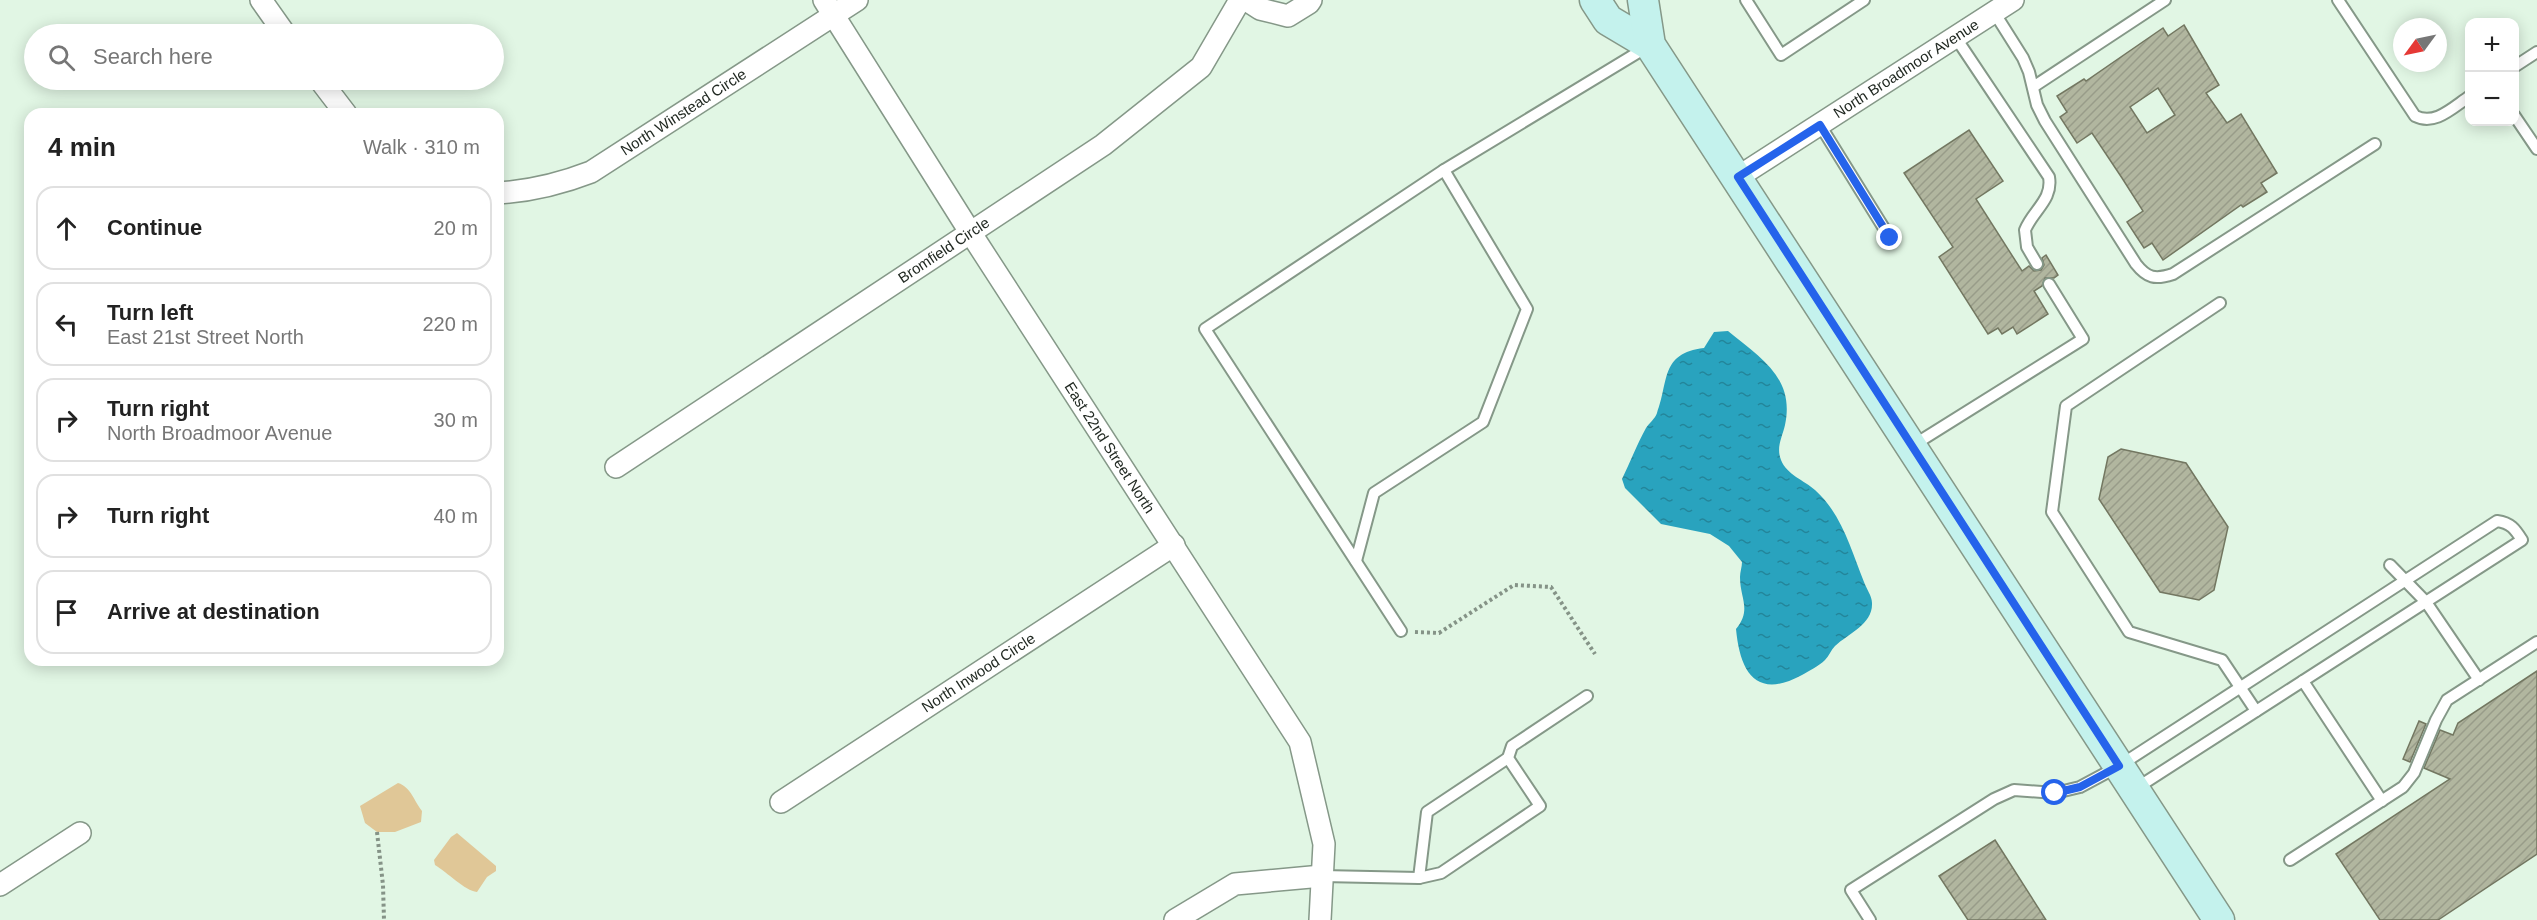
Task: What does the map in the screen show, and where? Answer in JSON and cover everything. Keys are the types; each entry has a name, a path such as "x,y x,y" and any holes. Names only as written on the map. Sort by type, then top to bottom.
{"main road":[{"path":"1595,0 1608,20 1650,45"},
{"path":"1643,0 1650,45 1738,177 2219,920"}],"street":[{"path":"261,0 278,24"},
{"name":"North Winstead Circle","path":"504,193 526,192 558,185 591,172 829,8 857,0"},
{"name":"Bromfield Circle","path":"616,467 1103,145 1201,67 1240,0"},
{"path":"1246,0 1260,9 1288,16 1311,0"},
{"name":"North Broadmoor Avenue","path":"1738,177 2013,0"},
{"name":"East 22nd Street North","path":"829,8 970,232 1300,742 1324,844 1320,920"},
{"path":"328,90 341,108"},
{"name":"North Inwood Circle","path":"782,802 1174,545"},
{"path":"0,885 80,833"},
{"path":"1175,920 1235,884 1322,876"}],"lane":[{"path":"1746,0 1781,55 1864,0"},
{"path":"2033,87 2165,0"},
{"path":"2338,0 2415,116 2425,120 2436,118 2465,99"},
{"path":"1994,12 2023,58 2037,105 2062,149 2136,264 2150,278 2159,279 2173,274 2375,144"},
{"path":"1956,38 2049,177 2051,187 2048,196 2028,222 2025,230 2027,247 2037,264"},
{"path":"1401,631 1205,329 1444,170 1650,45"},
{"path":"2519,64 2537,52"},
{"path":"2519,122 2537,149"},
{"path":"1820,125 1890,238"},
{"path":"1356,561 1374,493 1483,422 1527,309 1444,170"},
{"path":"1911,446 2084,339 2049,284"},
{"path":"2220,303 2066,406 2052,512 2129,632 2222,660 2256,711"},
{"path":"1870,920 1851,890 1994,799 2014,790 2055,793 2127,778 2256,711 2522,540 2514,527 2506,522 2498,521 2240,687 2127,778"},
{"path":"2390,564 2426,602 2479,680"},
{"path":"2290,860 2403,787 2414,773 2447,700 2537,642"},
{"path":"2303,681 2382,801"},
{"path":"1419,878 1427,812 1508,758 1512,746 1587,696"},
{"path":"1322,876 1419,878 1441,873 1540,806 1508,758"}],"path":[{"path":"1401,631 1439,633 1514,585 1551,587 1595,654"},
{"path":"377,832 384,920"}],"shaded area":[{"path":"398,783 409,791 422,811 421,822 395,832 377,832 365,823 360,806"},
{"path":"457,833 496,866 496,871 487,877 477,892 462,885 435,865 434,860 451,837"}],"water":[{"path":"1728,331 1763,360 1780,382 1785,394 1787,409 1779,447 1781,460 1787,470 1815,490 1832,510 1845,533 1872,600 1869,617 1859,628 1835,646 1823,662 1802,675 1786,682 1773,684 1762,683 1753,678 1742,658 1738,644 1736,629 1741,622 1744,610 1740,585 1742,562 1729,546 1710,534 1661,524 1625,488 1622,479 1647,426 1656,415 1673,363 1690,351 1704,348 1714,332"}],"building":[{"path":"2184,25 2219,85 2206,93 2227,123 2241,114 2277,173 2261,183 2267,192 2243,207 2241,205 2163,260 2152,243 2144,248 2127,222 2143,211 2122,178 2092,133 2077,143 2060,117 2067,112 2057,96 2084,79 2086,81 2163,28 2168,36","holes":["2158,88 2175,115 2147,133 2130,107"]},
{"path":"1969,130 2003,181 1976,199 2022,271 2029,266 2034,271 2041,270 2044,265 2042,258 2046,255 2058,275 2054,278 2045,278 2042,286 2034,291 2048,314 2017,334 2013,327 2002,334 1998,328 1988,334 1939,257 1953,247 1904,173"},
{"path":"2121,449 2186,463 2228,527 2214,590 2199,600 2160,592 2099,499 2108,457"},
{"path":"2537,671 2537,854 2438,920 2380,920 2336,854 2450,779 2424,768 2440,730 2453,735 2458,723"},
{"path":"2419,721 2426,724 2410,762 2403,759"},
{"path":"1995,840 2046,920 1968,920 1939,876"}],"route":[{"path":"1890,238 1820,125 1738,177 2119,766 2080,787 2055,793"}]}
